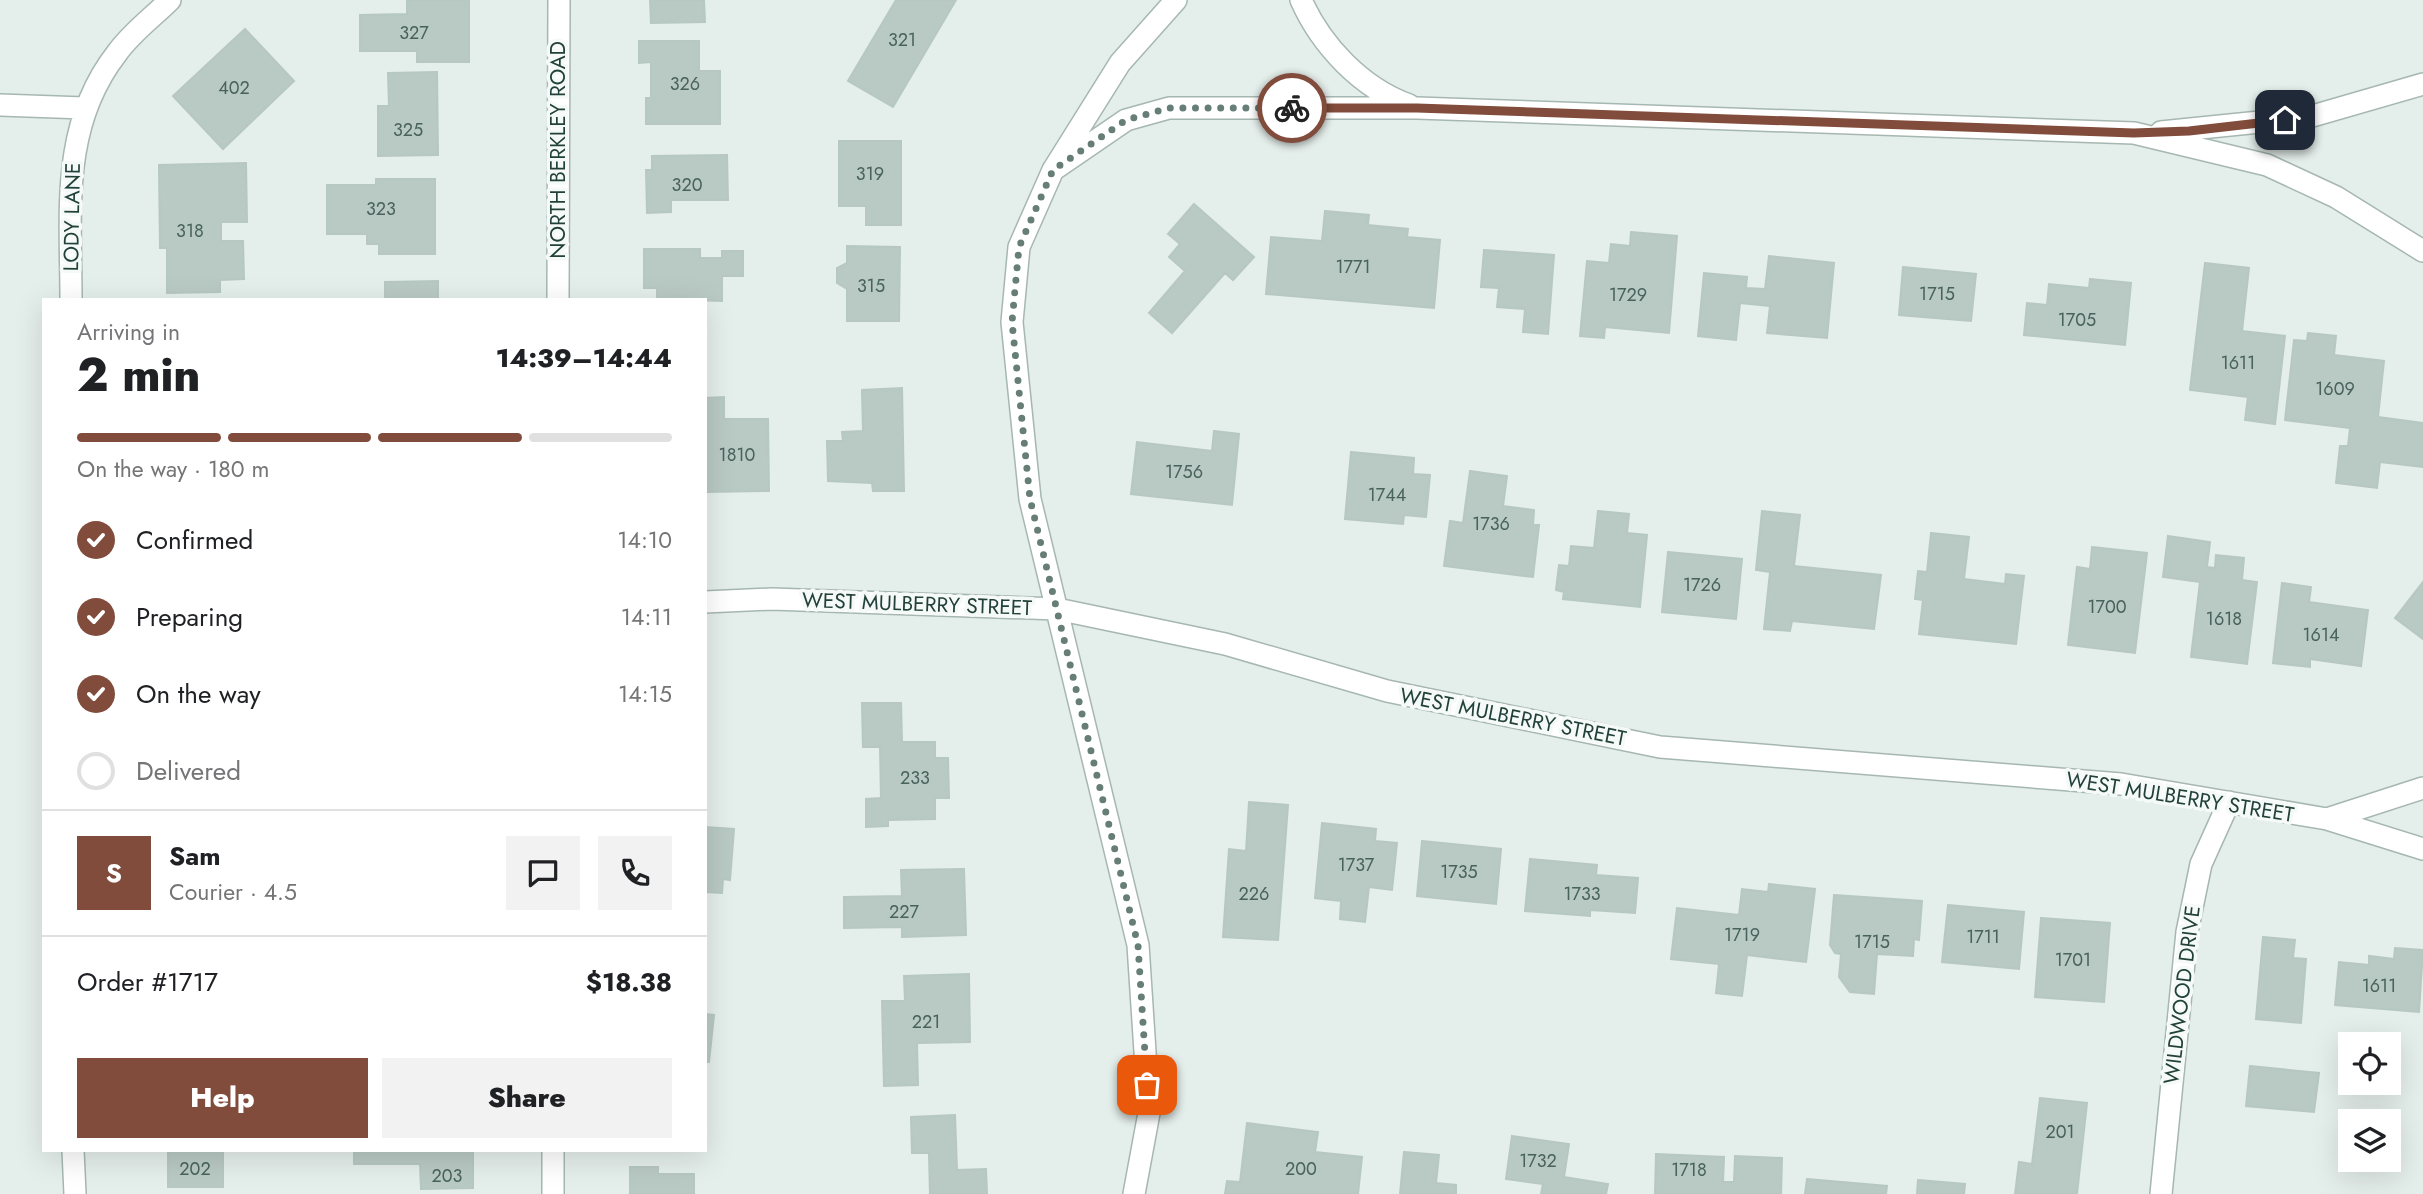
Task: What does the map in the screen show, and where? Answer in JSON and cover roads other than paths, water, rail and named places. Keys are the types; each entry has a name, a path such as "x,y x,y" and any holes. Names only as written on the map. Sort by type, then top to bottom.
{"street":[{"name":"LODY LANE","path":"71,298 72,156 84,108 117,52 170,0"},
{"name":"NORTH BERKLEY ROAD","path":"558,298 559,0"},
{"path":"1134,1194 1150,1113 1138,945 1030,499 1012,322 1019,247 1053,170 1120,63 1176,0"},
{"path":"1301,0 1309,18 1339,59 1391,99 1417,108"},
{"path":"1053,170 1126,120 1169,108 1417,108 2134,133 2189,131 2309,117 2423,84"},
{"path":"0,105 84,108"},
{"path":"2134,133 2267,165 2336,197 2423,251"},
{"name":"WEST MULBERRY STREET","path":"707,603 772,598 1057,609 1225,644 1387,691 1660,747 2122,784 2327,819 2423,849"},
{"name":"WEST MULBERRY STREET","path":"2327,819 2423,788"},
{"name":"WILDWOOD DRIVE","path":"2161,1194 2187,932 2201,864 2229,802"},
{"path":"73,1152 75,1194"},
{"path":"553,1152 553,1194"}]}
